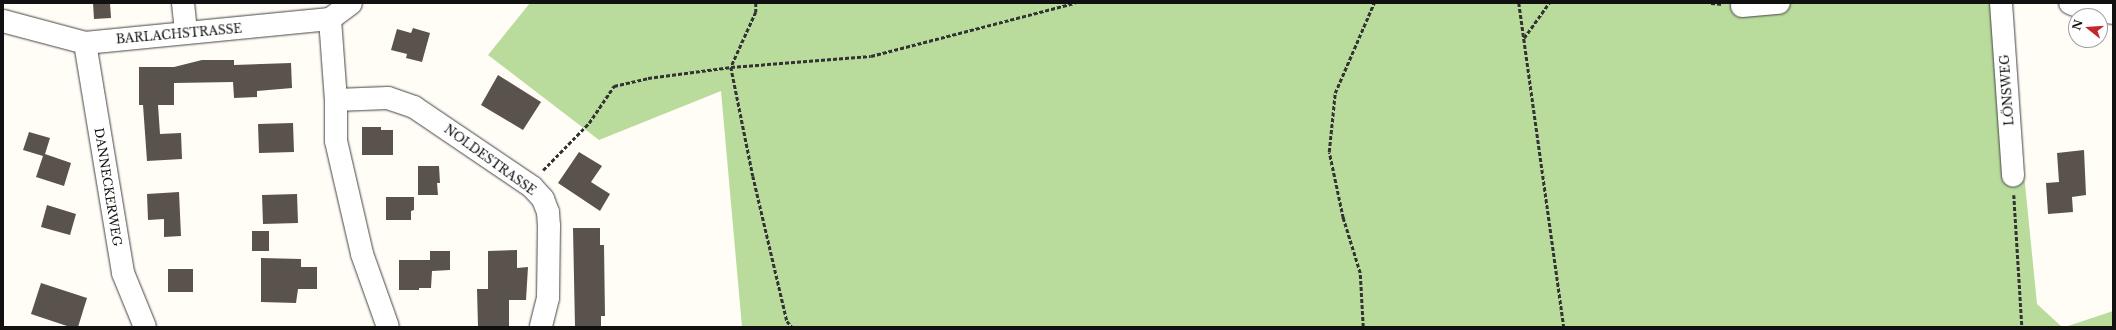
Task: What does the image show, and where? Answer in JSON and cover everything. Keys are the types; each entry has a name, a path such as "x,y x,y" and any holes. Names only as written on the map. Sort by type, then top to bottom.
{"street":[{"path":"183,3 186,33"},
{"path":"352,3 330,19 336,100 336,141 354,226 362,254 388,327"},
{"path":"1742,6 1780,3"},
{"name":"LÖNSWEG","path":"2001,3 2013,176"},
{"path":"2070,3 2085,9 2113,13"},
{"name":"BARLACHSTRASSE","path":"3,21 85,43 330,19"},
{"name":"DANNECKERWEG","path":"85,43 122,273 145,327"},
{"name":"NOLDESTRASSE","path":"336,100 388,98 414,107 532,187 542,199 548,212 549,226 548,298 541,327"}],"path":[{"path":"756,3 756,12 731,68 753,176 787,321 792,327"},
{"path":"532,187 539,174 589,123 614,86 648,78 731,68 870,56 1074,3"},
{"path":"1362,327 1360,273 1343,218 1330,152 1335,93 1374,3"},
{"path":"1519,3 1564,327"},
{"path":"1524,39 1549,3"},
{"path":"2013,176 2022,327"}],"green space":[{"path":"530,3 2007,3 2037,304 2062,327 742,327 721,91 599,140 488,55"},
{"path":"2113,311 2113,327 2065,327"}],"building":[{"path":"93,3 110,3 111,18 94,19"},
{"path":"413,28 430,33 422,62 406,58 407,54 391,50 397,29 411,33"},
{"path":"202,60 234,60 234,65 291,63 292,88 257,91 257,97 234,98 233,82 174,83 174,105 158,105 160,134 181,133 182,159 147,161 143,105 139,105 139,67 174,67"},
{"path":"498,75 541,102 523,130 481,105"},
{"path":"293,123 294,152 259,153 258,124"},
{"path":"362,127 381,127 381,130 393,130 393,155 362,155"},
{"path":"29,132 50,138 45,154 71,163 64,186 36,177 43,156 23,150"},
{"path":"2084,150 2086,195 2072,197 2073,212 2048,214 2046,183 2059,182 2057,153"},
{"path":"579,152 602,166 591,182 610,194 600,211 558,183"},
{"path":"418,166 439,166 440,183 437,183 438,195 418,195"},
{"path":"179,192 181,236 164,237 164,219 148,220 147,194"},
{"path":"297,194 298,223 263,224 262,195"},
{"path":"386,197 414,197 414,210 411,211 411,220 386,220"},
{"path":"47,205 76,214 70,235 41,227"},
{"path":"573,228 600,228 600,245 604,245 605,316 601,316 601,327 575,327"},
{"path":"252,231 269,231 269,251 252,251"},
{"path":"517,250 517,268 528,267 526,300 509,300 509,327 478,327 477,289 488,289 488,251"},
{"path":"430,251 450,251 450,270 432,271 431,288 419,288 419,290 399,290 399,260 430,260"},
{"path":"261,258 301,259 301,267 317,267 317,289 298,289 296,303 261,302"},
{"path":"168,269 193,269 193,292 168,292"},
{"path":"41,283 87,298 78,327 70,327 31,314"}]}
